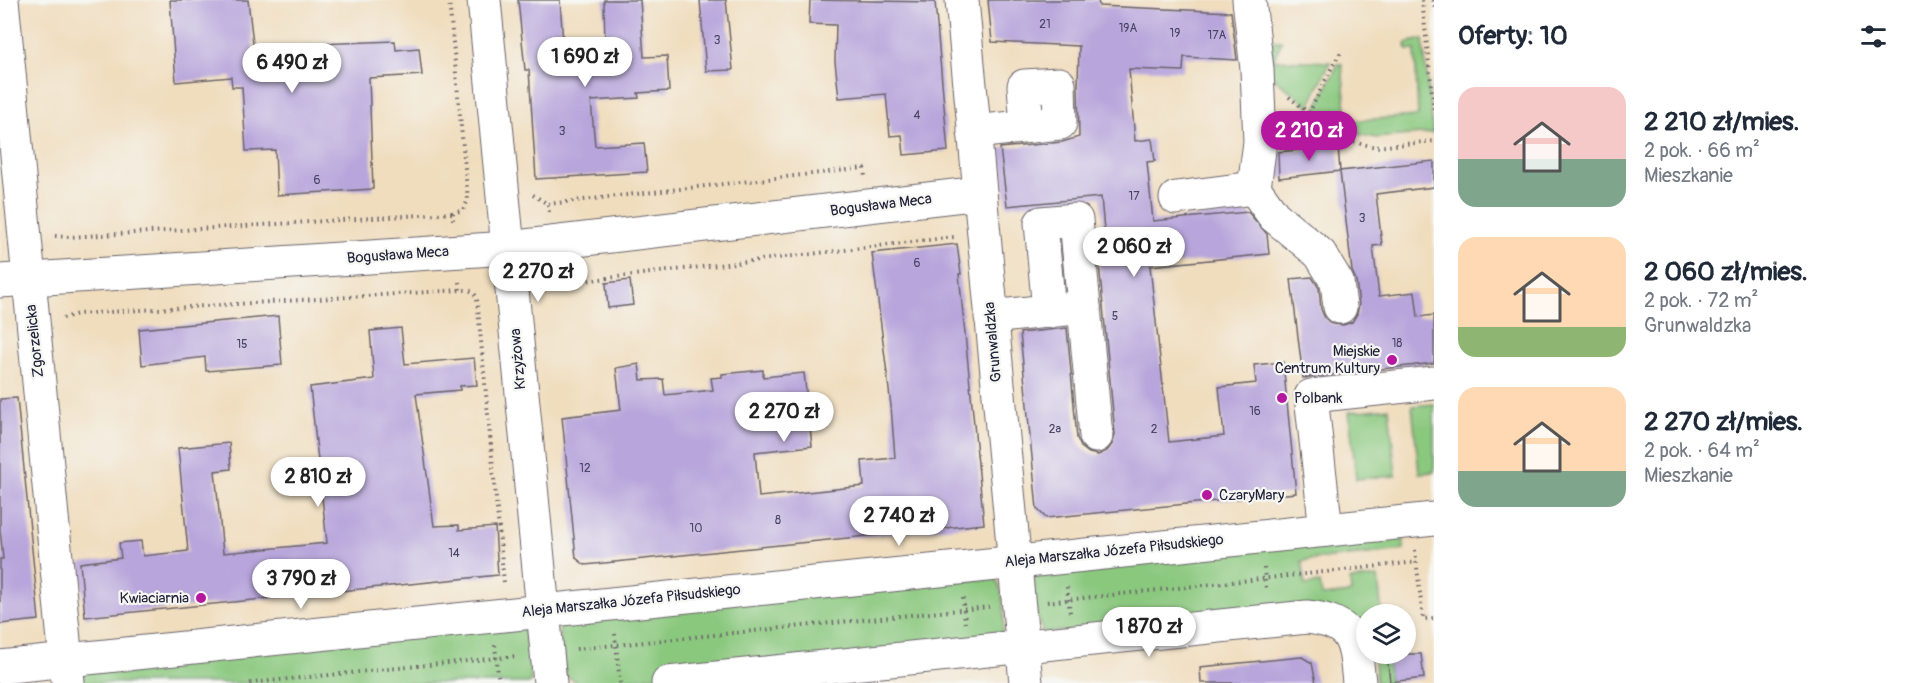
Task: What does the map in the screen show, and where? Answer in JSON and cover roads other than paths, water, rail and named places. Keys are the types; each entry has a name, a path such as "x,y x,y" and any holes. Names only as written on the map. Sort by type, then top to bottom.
{"street":[{"name":"Zgorzelicka","path":"2,0 14,279 67,672"},
{"name":"Krzyżowa","path":"484,0 548,668"},
{"name":"Grunwaldzka","path":"962,0 1026,683"},
{"path":"1249,0 1257,69 1260,142 1254,188 1274,216 1320,254 1337,282 1340,307"},
{"path":"974,132 1027,126"},
{"path":"1176,198 1254,188"},
{"name":"Bogusława Meca","path":"14,279 508,248 980,193"},
{"path":"1049,311 1041,223 1076,220 1096,436"},
{"path":"991,317 1084,307"},
{"path":"1326,530 1311,396 1434,383"},
{"name":"Aleja Marszałka Józefa Piłsudskiego","path":"0,667 67,672 542,610 960,566 1326,530 1424,530"},
{"path":"668,683 1307,617 1328,619 1347,632 1355,650 1359,683"}],"place":[{"name":"Miejskie Centrum Kultury","path":"1392,360"},
{"name":"Polbank","path":"1282,398"},
{"name":"CzaryMary","path":"1207,495"},
{"name":"Kwiaciarnia","path":"201,598"}]}
